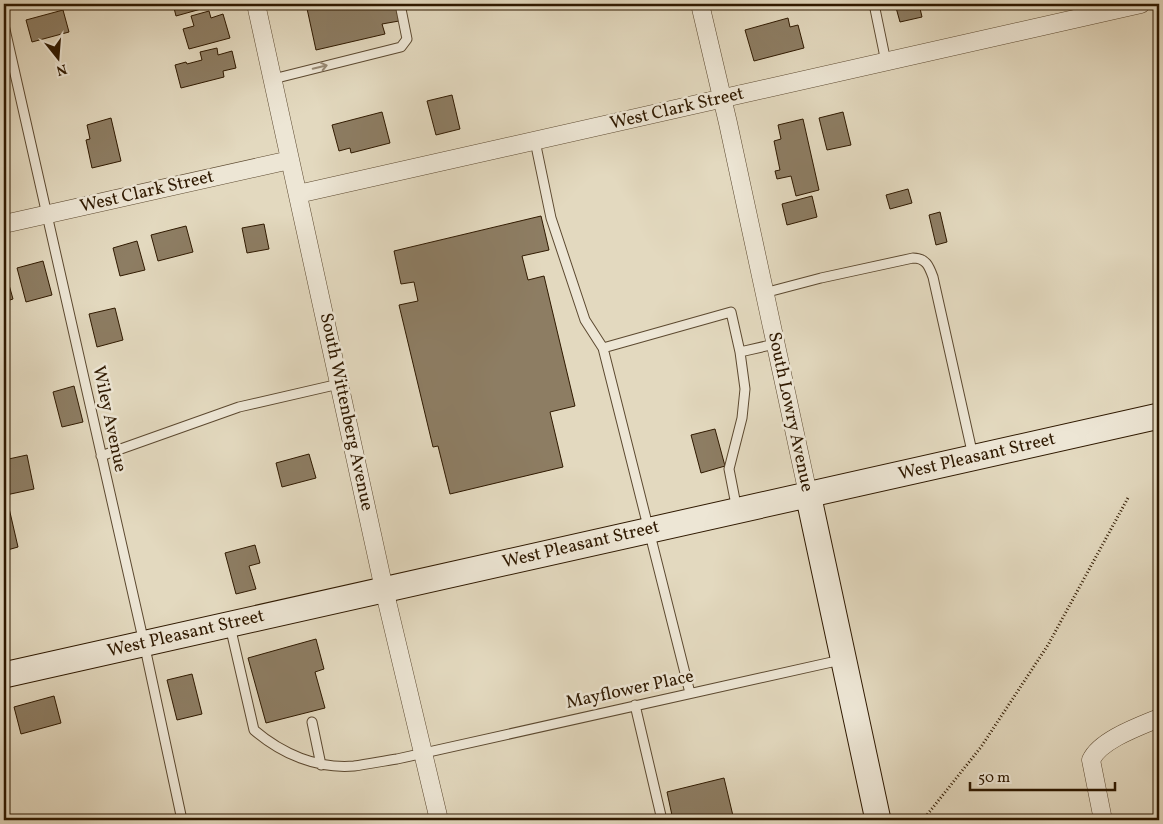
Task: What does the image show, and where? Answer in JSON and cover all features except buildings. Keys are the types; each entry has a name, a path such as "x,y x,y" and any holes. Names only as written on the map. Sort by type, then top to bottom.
{"street":[{"name":"South Wittenberg Avenue","path":"256,4 384,589 439,820"},
{"name":"South Lowry Avenue","path":"700,4 776,344 878,820"},
{"name":"West Clark Street","path":"298,194 1141,4"},
{"name":"West Clark Street","path":"4,224 290,160"},
{"name":"West Pleasant Street","path":"4,675 1159,416"},
{"path":"1103,820 1091,760 1103,746 1134,728 1159,718"}],"lane":[{"path":"272,79 400,47 407,38 400,4"},
{"path":"874,4 886,62"},
{"name":"Wiley Avenue","path":"4,25 144,643 182,820"},
{"path":"535,141 554,227 585,320 603,348 690,693"},
{"path":"764,293 820,278 913,258 920,258 925,261 934,277 974,458"},
{"path":"603,348 731,312 740,352 745,389 742,418 728,469 737,510"},
{"path":"740,352 776,344"},
{"path":"101,456 239,407 340,384"},
{"name":"Mayflower Place","path":"230,624 254,730 268,742 286,752 321,765 354,766 397,759 844,659"},
{"path":"635,705 662,820"},
{"path":"312,722 321,765"}],"path":[{"path":"923,820 981,747 1048,645 1129,496"}]}
